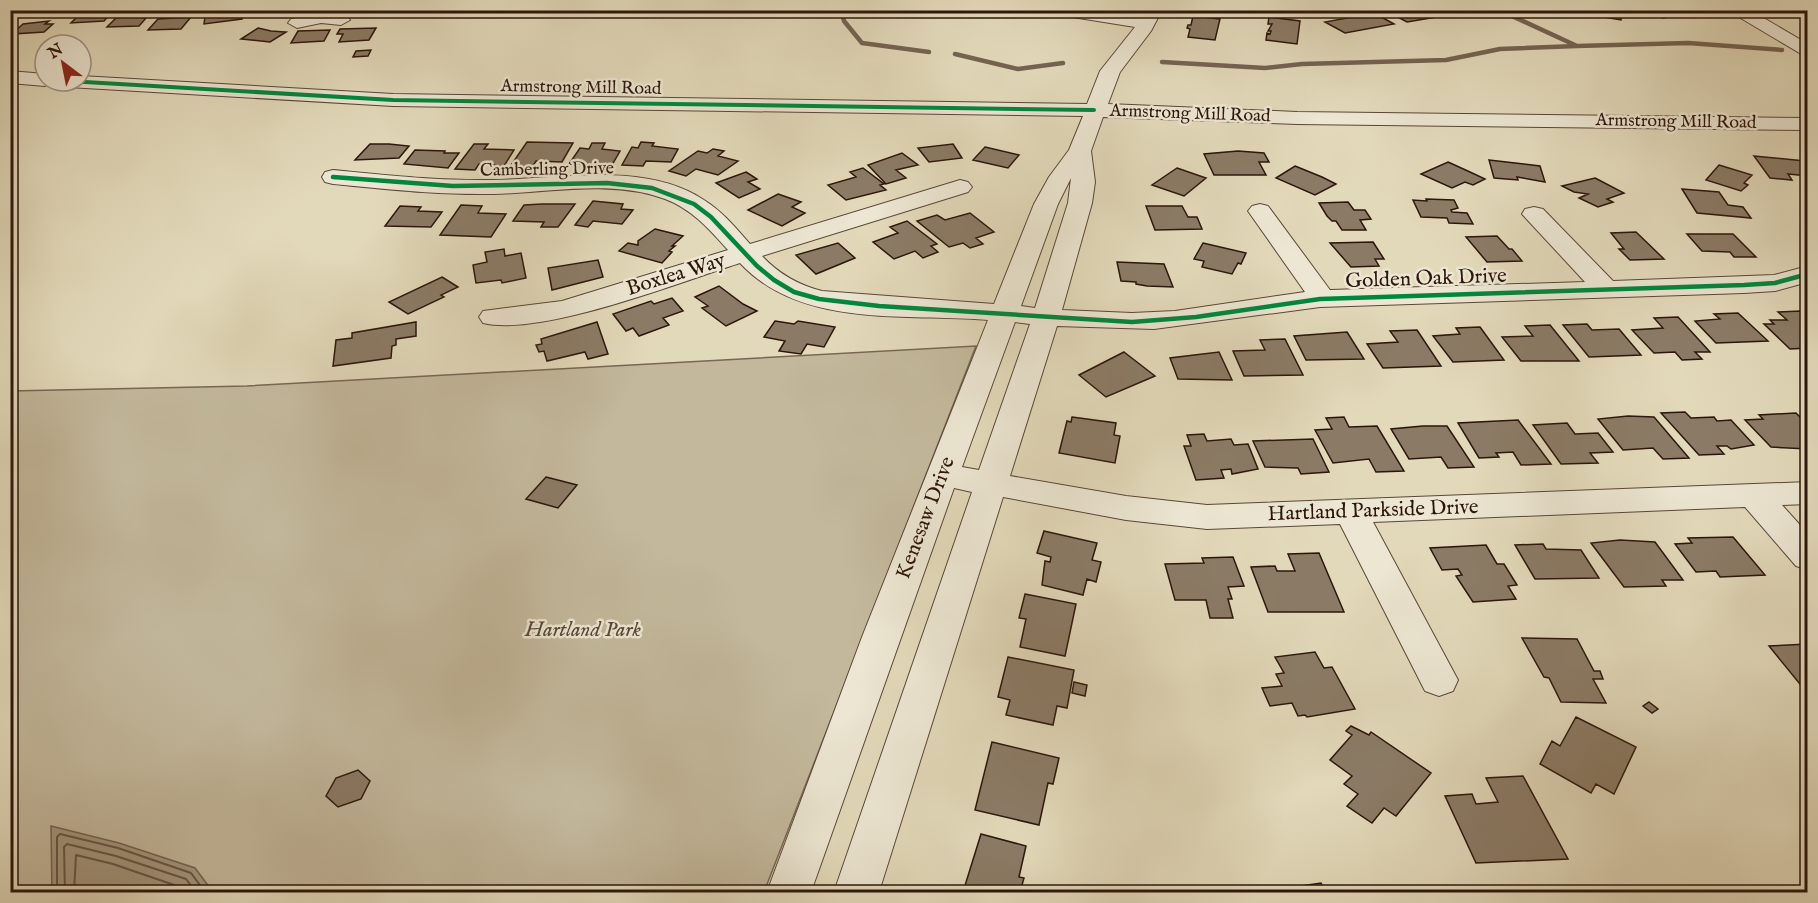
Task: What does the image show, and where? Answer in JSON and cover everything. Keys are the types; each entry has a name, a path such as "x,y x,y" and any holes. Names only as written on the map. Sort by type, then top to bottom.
{"street":[{"path":"1060,10 1150,17"},
{"path":"1736,10 1808,52"},
{"path":"297,23 329,16"},
{"name":"Kenesaw Drive","path":"789,892 881,637 1046,204 1060,177 1080,151 1110,71 1150,17"},
{"path":"10,77 33,79"},
{"name":"Armstrong Mill Road","path":"93,82 393,100 1094,110 1297,118 1808,124"},
{"name":"Kenesaw Drive","path":"856,892 1047,317 1080,202 1083,182 1080,151"},
{"name":"Camberling Drive","path":"333,177 459,186 589,183 641,186 679,195 690,201 757,268 782,287 816,299 1047,317"},
{"name":"Boxlea Way","path":"493,317 540,314 568,308 960,186"},
{"path":"1260,211 1323,299"},
{"path":"1534,214 1606,289"},
{"name":"Golden Oak Drive","path":"1047,317 1155,321 1188,319 1282,302 1323,299 1775,283 1808,274"},
{"name":"Hartland Parkside Drive","path":"942,475 1170,514 1208,517 1808,493"},
{"path":"1753,495 1808,557"},
{"path":"1352,512 1439,680"}],"green space":[{"name":"Hartland Park","path":"976,346 764,892 11,892 10,391 247,386"}],"water":[{"path":"51,826 119,843 195,868 213,892 52,892"}],"building":[{"path":"243,10 242,19 204,24 205,17 219,15 220,12"},
{"path":"266,10 296,10 290,15 261,17"},
{"path":"1432,10 1442,16 1407,22 1390,13"},
{"path":"1592,10 1622,12 1621,20 1591,15"},
{"path":"1646,10 1677,10 1686,14 1663,18"},
{"path":"113,11 104,21 71,23 79,15 89,12"},
{"path":"1374,13 1394,24 1345,33 1325,22"},
{"path":"130,16 146,18 139,26 107,27 116,18"},
{"path":"1193,16 1220,19 1215,40 1188,37 1190,29 1187,28 1191,25"},
{"path":"191,17 181,29 148,30 158,19"},
{"path":"1269,17 1300,21 1297,44 1266,40 1272,24 1268,24"},
{"path":"49,21 45,24 53,24 44,32 12,34 23,24"},
{"path":"258,28 286,32 270,42 241,39"},
{"path":"376,28 369,40 339,42 343,34 337,34 340,29"},
{"path":"330,30 324,41 291,43 298,31"},
{"path":"371,50 368,56 353,57 356,51"},
{"path":"527,142 573,143 562,162 536,161 531,169 509,168"},
{"path":"641,142 654,143 652,146 678,149 671,162 646,161 643,166 622,165 632,147 638,148"},
{"path":"592,143 605,143 602,149 620,151 612,165 569,164 580,148 589,149"},
{"path":"370,144 409,146 399,158 355,160"},
{"path":"474,144 488,144 484,149 514,150 504,166 479,164 475,170 455,169"},
{"path":"953,144 962,158 929,162 918,148"},
{"path":"985,147 1019,155 1008,168 973,160"},
{"path":"713,149 724,151 718,156 738,161 718,175 696,169 686,176 669,171 698,151 707,153"},
{"path":"415,150 459,153 448,168 404,164"},
{"path":"1238,151 1264,153 1269,162 1259,162 1266,175 1214,175 1204,154"},
{"path":"902,153 918,165 896,170 906,178 886,184 868,165"},
{"path":"1754,156 1805,161 1808,176 1788,174 1792,180 1770,178"},
{"path":"1489,160 1540,166 1545,182 1517,177 1518,180 1494,178"},
{"path":"1448,162 1485,179 1473,185 1465,182 1452,188 1421,174"},
{"path":"1719,165 1752,175 1744,183 1748,185 1741,191 1706,180"},
{"path":"1295,166 1336,184 1315,195 1276,178"},
{"path":"863,168 884,184 880,185 886,190 846,200 828,185 856,177 850,172"},
{"path":"1177,168 1206,178 1184,196 1152,185"},
{"path":"746,172 757,179 748,182 760,189 739,198 716,183"},
{"path":"1595,178 1624,193 1607,199 1613,202 1598,207 1579,198 1588,194 1574,192 1562,186"},
{"path":"1682,189 1719,192 1728,205 1743,207 1751,218 1697,213"},
{"path":"778,194 801,202 792,207 805,213 782,226 748,210"},
{"path":"1426,199 1454,200 1458,208 1451,210 1452,212 1467,213 1473,224 1449,223 1447,218 1421,217 1413,200 1427,201"},
{"path":"593,201 623,204 621,209 633,210 622,224 593,221 588,227 575,225"},
{"path":"1348,202 1354,210 1365,210 1371,219 1360,220 1366,230 1342,230 1336,221 1332,221 1327,216 1319,203"},
{"path":"575,204 558,227 541,227 544,222 513,221 524,205"},
{"path":"461,205 482,206 478,213 506,214 491,237 440,235"},
{"path":"400,206 421,207 418,211 442,212 431,227 385,226"},
{"path":"1146,206 1182,206 1188,217 1197,217 1202,229 1155,230"},
{"path":"970,213 994,232 976,238 983,244 970,248 963,243 949,247 917,221 937,215 945,220"},
{"path":"907,221 937,244 931,246 938,252 923,258 915,251 894,259 873,242 898,233 890,227"},
{"path":"655,229 683,236 672,246 675,246 669,251 672,252 662,263 619,251 628,243 638,245 638,241"},
{"path":"1636,232 1664,259 1630,260 1619,249 1624,249 1611,233"},
{"path":"1687,234 1733,234 1756,257 1734,257 1730,252 1702,251"},
{"path":"1497,236 1522,261 1487,262 1466,237"},
{"path":"1373,242 1384,259 1375,259 1379,266 1351,267 1330,243"},
{"path":"838,243 855,258 816,274 796,255"},
{"path":"1203,243 1246,253 1241,264 1238,263 1232,274 1202,267 1204,261 1194,259"},
{"path":"504,249 505,256 521,253 526,278 502,283 501,280 476,283 473,265 487,262 485,252"},
{"path":"598,260 603,277 552,290 548,268"},
{"path":"1117,262 1164,264 1173,287 1147,286 1136,284 1136,282 1121,281"},
{"path":"442,277 458,287 441,295 444,297 408,314 389,302"},
{"path":"719,286 743,304 757,311 726,326 702,308 708,306 695,297"},
{"path":"672,298 683,311 663,318 669,325 639,336 633,328 626,331 613,314 651,301 654,304"},
{"path":"1801,311 1808,317 1808,348 1790,349 1764,324 1774,324 1770,320 1787,320 1778,312"},
{"path":"1738,313 1768,341 1716,343 1695,321 1720,319 1714,314"},
{"path":"1678,317 1710,352 1695,352 1702,359 1682,360 1675,352 1654,353 1632,330 1663,328 1654,318"},
{"path":"775,321 794,324 798,321 835,327 824,347 807,344 801,354 779,351 785,341 764,337"},
{"path":"416,322 416,336 396,339 396,345 392,346 391,358 333,366 336,340 352,338 352,333"},
{"path":"597,322 608,354 588,359 585,352 547,361 544,351 539,352 536,345 542,344 541,339"},
{"path":"1587,324 1592,330 1619,329 1641,355 1589,357 1563,325"},
{"path":"1550,325 1579,361 1521,361 1502,337 1533,336 1525,326"},
{"path":"1480,327 1504,360 1453,362 1433,336 1460,334 1456,328"},
{"path":"1417,330 1441,366 1383,368 1367,344 1398,342 1390,331"},
{"path":"1347,332 1364,359 1306,360 1294,336"},
{"path":"1285,339 1303,375 1244,376 1233,351 1265,350 1260,340"},
{"path":"1124,352 1155,376 1106,397 1079,375"},
{"path":"1219,352 1232,380 1178,379 1170,358"},
{"path":"1685,412 1691,418 1714,417 1717,421 1731,420 1754,445 1731,449 1727,446 1717,446 1724,454 1699,455 1661,413"},
{"path":"1796,413 1808,425 1808,449 1771,447 1745,420 1763,419 1759,415"},
{"path":"1628,416 1654,417 1689,458 1663,459 1653,448 1623,450 1598,419"},
{"path":"1072,417 1116,423 1114,435 1120,436 1115,463 1059,453 1067,421 1071,422"},
{"path":"1344,417 1349,427 1377,426 1404,471 1376,472 1369,459 1333,463 1315,430 1332,429 1326,418"},
{"path":"1518,420 1551,464 1521,465 1513,452 1496,453 1499,457 1479,458 1458,423"},
{"path":"1567,423 1575,434 1598,433 1613,452 1590,453 1598,463 1561,464 1533,425"},
{"path":"1447,426 1474,467 1448,468 1441,457 1409,459 1391,429"},
{"path":"1204,434 1207,441 1231,439 1234,445 1248,444 1258,469 1232,474 1231,469 1221,470 1224,478 1196,480 1184,446 1191,446 1187,435"},
{"path":"1313,439 1329,472 1301,474 1298,468 1265,467 1253,441"},
{"path":"546,477 577,485 558,508 526,499"},
{"path":"1044,531 1097,543 1092,560 1101,562 1096,582 1087,579 1083,595 1042,585 1045,561 1050,562 1051,557 1037,553"},
{"path":"1733,537 1765,575 1720,577 1716,571 1696,572 1675,544 1692,543 1688,538"},
{"path":"1620,540 1655,542 1683,580 1662,580 1666,586 1624,587 1591,543"},
{"path":"1543,544 1546,549 1581,550 1599,578 1535,579 1515,545"},
{"path":"1486,545 1497,564 1504,564 1517,585 1508,586 1516,599 1473,602 1456,576 1462,575 1458,569 1442,570 1430,548"},
{"path":"1319,553 1344,612 1268,612 1251,567 1275,566 1277,571 1295,571 1288,554"},
{"path":"1233,557 1244,586 1228,587 1232,599 1228,599 1233,618 1210,618 1206,600 1175,600 1165,564 1204,563 1202,558"},
{"path":"1025,594 1076,604 1065,656 1020,647 1026,619 1019,618"},
{"path":"1522,638 1577,639 1594,671 1600,671 1603,679 1593,679 1606,703 1561,702 1549,678 1544,677"},
{"path":"1808,644 1808,694 1769,646"},
{"path":"1315,652 1324,668 1332,667 1355,709 1307,717 1298,716 1292,703 1270,706 1262,688 1282,686 1276,674 1284,673 1275,657"},
{"path":"1008,657 1074,670 1067,708 1057,706 1053,725 1006,715 1010,700 998,697"},
{"path":"1074,682 1087,685 1085,696 1072,693"},
{"path":"1649,702 1658,709 1652,713 1643,706"},
{"path":"1576,717 1636,747 1614,794 1596,784 1591,793 1540,764 1552,741 1560,746"},
{"path":"1351,726 1369,735 1371,732 1431,773 1396,816 1384,808 1372,823 1347,806 1358,794 1344,784 1352,776 1330,760 1352,735 1346,731"},
{"path":"992,742 1059,758 1053,784 1048,783 1039,825 975,810"},
{"path":"358,770 370,781 361,799 338,807 326,796 336,778"},
{"path":"1523,776 1568,859 1476,863 1445,796 1472,794 1476,804 1498,802 1486,778"},
{"path":"981,834 1026,846 1019,877 1024,878 1020,892 963,892"},
{"path":"1321,883 1326,892 1280,892 1279,889"}],"waterway":[{"path":"841,10 844,21 862,43 929,52"},
{"path":"1499,10 1577,46"},
{"path":"1577,46 1688,43 1782,50"},
{"path":"1162,62 1265,68 1302,64 1446,60 1500,49 1577,46"},
{"path":"955,54 1018,69 1063,63"}],"cycle path":[{"path":"93,82 393,100 1094,110"},
{"path":"333,177 453,186 607,183 652,188 674,194 694,204 711,217 757,266 794,292 819,299 858,304 1088,320 1132,322 1175,320 1278,303 1320,299 1744,285 1775,283 1808,274"}]}
